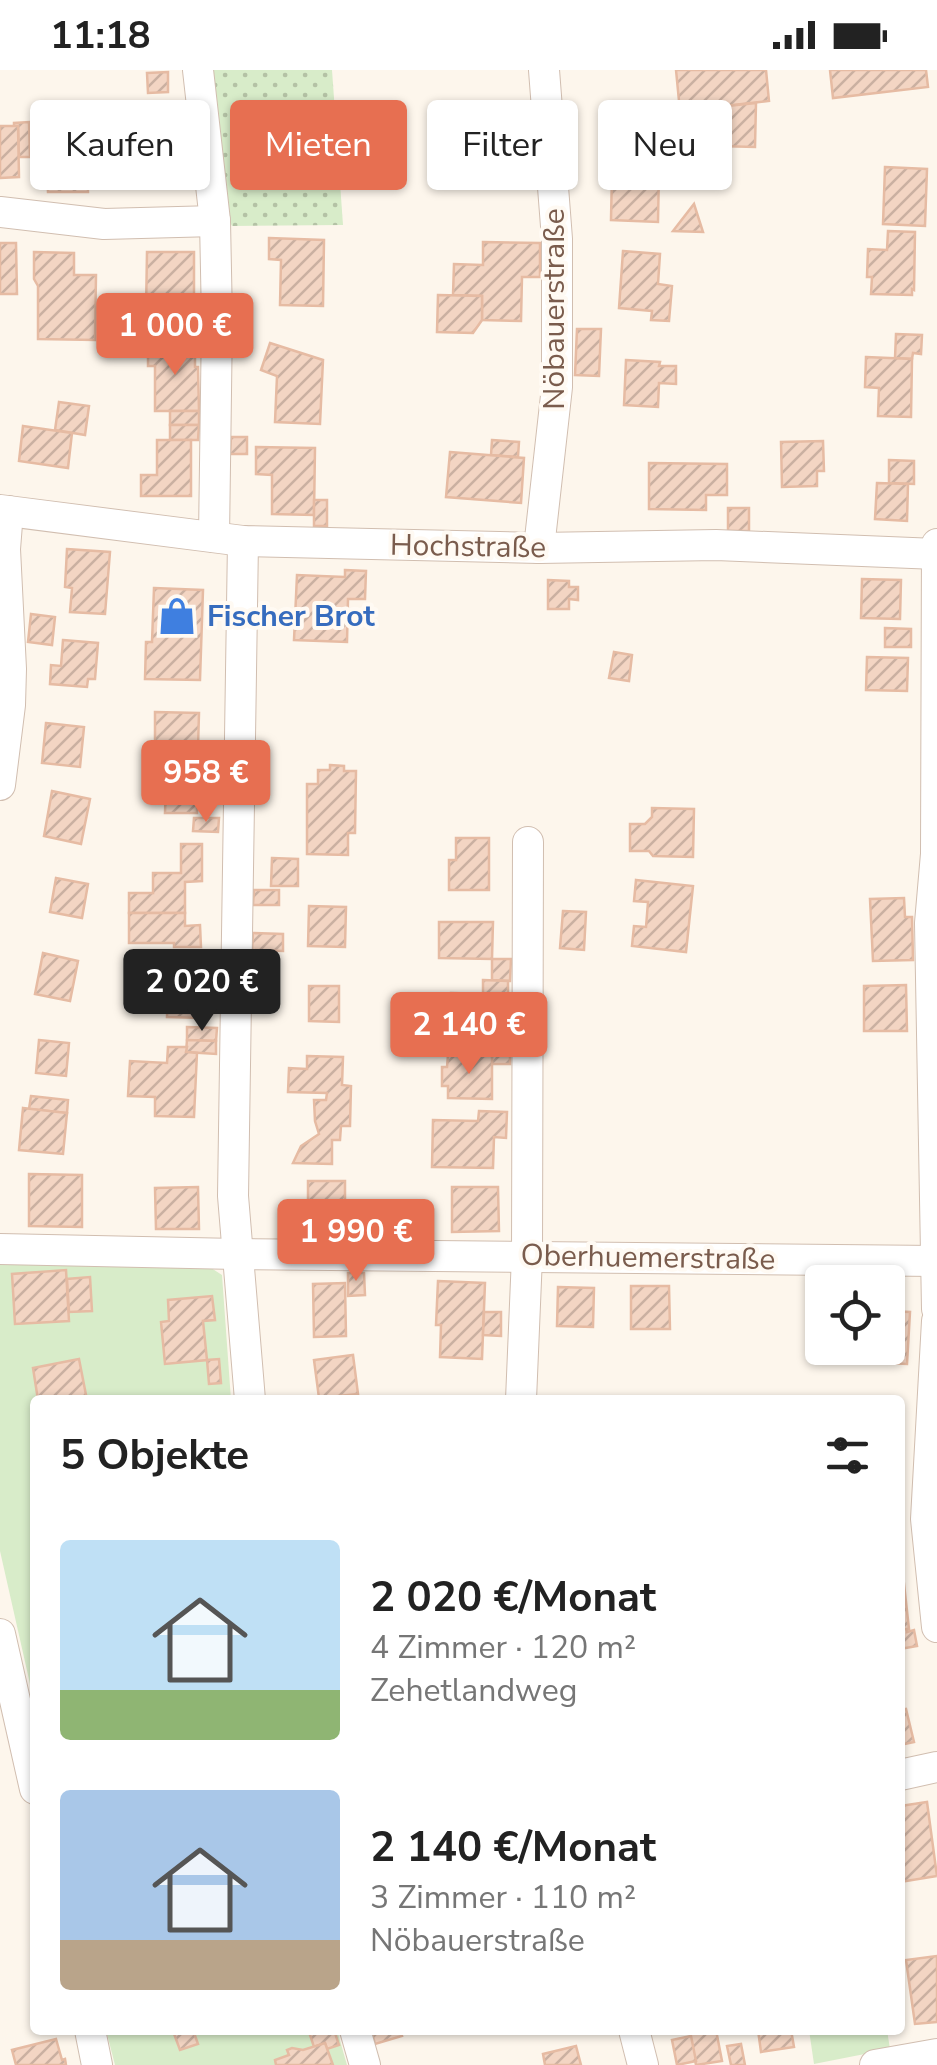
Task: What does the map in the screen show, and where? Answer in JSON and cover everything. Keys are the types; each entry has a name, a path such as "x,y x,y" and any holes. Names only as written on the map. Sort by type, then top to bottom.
{"street":[{"path":"198,70 215,221 216,320 229,539 234,1182 250,1395"},
{"name":"Nöbauerstraße","path":"539,548 557,387 558,239 544,70"},
{"path":"0,212 104,224 215,221"},
{"path":"0,785 11,669 4,510"},
{"name":"Hochstraße","path":"4,510 229,539 319,544 539,548 716,545 937,554"},
{"path":"937,544 936,854 930,923 937,1310"},
{"path":"521,1395 527,1256 528,842"},
{"name":"Oberhuemerstraße","path":"0,1249 936,1261"},
{"path":"937,1321 913,1520 937,1627"},
{"path":"0,1634 30,1767"},
{"path":"905,1774 937,1766"},
{"path":"91,2035 98,2065"},
{"path":"356,2035 365,2065"},
{"path":"635,2035 643,2065"},
{"path":"875,2065 937,2054"}],"green space":[{"path":"208,70 332,70 334,100 230,100 230,190 341,190 343,225 232,226 225,213"},
{"path":"0,1263 208,1266 222,1275 231,1395 30,1395 30,1684 0,1551"},
{"path":"107,2035 338,2035 347,2065 115,2065"},
{"path":"810,2035 888,2035 890,2049 814,2064"}],"building":[{"path":"676,70 766,70 769,101 732,105 732,100 679,100"},
{"path":"830,70 926,70 928,87 833,98"},
{"path":"168,72 168,92 148,93 147,73"},
{"path":"756,103 755,147 732,146 732,106"},
{"path":"29,122 30,157 19,157 18,126 14,123"},
{"path":"0,126 18,126 19,177 0,178"},
{"path":"885,167 927,169 925,226 883,224"},
{"path":"48,190 88,192 48,192"},
{"path":"612,190 659,190 658,222 611,220"},
{"path":"694,204 703,232 673,231"},
{"path":"888,231 915,232 912,295 871,294 868,249 887,250"},
{"path":"269,238 324,240 323,306 280,305 281,260 269,259"},
{"path":"483,242 540,243 540,277 522,277 521,321 482,320 482,296 453,295 454,264 483,265"},
{"path":"0,243 16,243 17,294 0,294"},
{"path":"623,251 660,254 658,284 672,286 669,321 651,320 652,311 619,308"},
{"path":"34,252 74,253 74,275 96,275 95,340 38,339"},
{"path":"147,252 194,252 194,311 146,311"},
{"path":"438,295 482,296 482,320 473,333 437,332"},
{"path":"159,311 187,311 187,330 159,330"},
{"path":"577,329 601,329 599,376 575,375"},
{"path":"896,334 922,335 921,354 913,353 912,359 895,358"},
{"path":"270,343 323,360 320,424 275,422 277,376 261,370"},
{"path":"148,345 195,345 199,411 155,411 155,366 148,366"},
{"path":"866,357 912,359 911,417 878,416 879,388 865,387"},
{"path":"626,360 676,366 676,384 659,383 658,407 624,405"},
{"path":"59,402 89,406 85,435 55,430"},
{"path":"170,411 199,411 199,425 170,425"},
{"path":"170,425 199,425 198,440 170,440"},
{"path":"23,426 72,433 68,468 19,461"},
{"path":"231,437 247,437 247,454 230,454"},
{"path":"157,440 191,440 191,496 141,496 141,475 157,475"},
{"path":"492,440 519,442 518,457 491,455"},
{"path":"823,441 824,471 817,471 817,486 782,487 781,442"},
{"path":"256,447 315,448 314,515 272,514 272,475 256,474"},
{"path":"450,452 524,458 521,503 446,497"},
{"path":"889,460 914,461 914,484 889,483"},
{"path":"649,463 727,464 727,495 706,495 706,510 649,509"},
{"path":"877,483 908,484 907,521 875,519"},
{"path":"314,500 327,500 327,526 314,526"},
{"path":"728,508 749,508 749,531 728,531"},
{"path":"67,549 110,552 105,614 70,612 72,588 65,587"},
{"path":"345,570 366,571 365,599 348,599 347,642 294,640 297,575 345,577"},
{"path":"862,579 901,580 900,619 861,618"},
{"path":"548,580 569,581 569,587 578,587 578,600 569,599 569,609 548,609"},
{"name":"Fischer Brot","path":"154,588 203,590 200,680 145,679 146,642 152,642"},
{"path":"31,614 55,617 52,645 28,642"},
{"path":"885,628 911,629 911,647 885,647"},
{"path":"63,640 98,643 95,679 88,679 87,687 50,684 51,665 61,666"},
{"path":"614,652 632,655 629,681 609,678"},
{"path":"867,657 908,658 907,691 866,690"},
{"path":"155,712 199,713 198,748 155,747"},
{"path":"46,723 84,727 80,767 42,763"},
{"path":"330,765 356,771 355,833 348,833 348,855 307,854 307,784 318,784 318,770 330,770"},
{"path":"166,782 197,783 197,813 165,813"},
{"path":"52,791 90,799 81,844 44,836"},
{"path":"652,808 694,809 693,857 630,851 630,824 645,824 652,817"},
{"path":"194,818 219,818 218,832 193,831"},
{"path":"456,838 489,838 489,890 449,890 449,860 456,860"},
{"path":"181,844 202,844 202,881 185,882 185,913 129,913 129,893 153,893 153,873 181,873"},
{"path":"272,858 298,859 298,886 271,886"},
{"path":"56,878 88,884 82,918 50,912"},
{"path":"636,880 693,886 686,952 632,946 634,926 646,927 648,902 634,901"},
{"path":"254,890 279,890 279,905 253,905"},
{"path":"904,898 905,917 912,917 913,960 873,961 870,899"},
{"path":"309,906 346,907 345,947 308,946"},
{"path":"563,911 586,912 584,950 560,948"},
{"path":"129,913 185,913 185,926 200,925 201,947 129,943"},
{"path":"439,922 493,922 492,959 439,958"},
{"path":"253,933 283,934 283,951 252,950"},
{"path":"43,953 78,961 70,1001 35,994"},
{"path":"492,959 511,959 510,981 492,980"},
{"path":"483,980 508,981 508,997 483,994"},
{"path":"168,983 202,984 201,1018 167,1017"},
{"path":"906,985 907,1031 864,1031 864,986"},
{"path":"309,986 339,986 339,1022 309,1021"},
{"path":"451,993 490,994 489,1033 476,1033 476,1038 458,1037 458,1033 451,1032"},
{"path":"187,1027 217,1028 216,1041 187,1040"},
{"path":"39,1040 69,1043 66,1076 36,1073"},
{"path":"187,1040 216,1041 216,1054 186,1052"},
{"path":"168,1047 187,1047 186,1052 197,1053 194,1117 155,1116 155,1097 128,1096 130,1061 167,1063"},
{"path":"485,1047 510,1047 510,1064 492,1064 492,1055 485,1055"},
{"path":"448,1055 492,1055 492,1099 448,1098 448,1086 442,1086 442,1067 447,1067"},
{"path":"307,1056 343,1057 342,1085 351,1086 350,1126 341,1126 340,1140 332,1140 332,1164 293,1163 301,1146 319,1134 314,1100 326,1100 327,1093 288,1092 289,1068 307,1069"},
{"path":"31,1096 68,1100 67,1113 29,1109"},
{"path":"23,1108 67,1113 63,1154 19,1150"},
{"path":"479,1111 507,1112 506,1138 494,1137 493,1168 432,1167 433,1120 478,1121"},
{"path":"29,1174 82,1175 82,1227 29,1226"},
{"path":"308,1181 345,1181 345,1229 308,1229"},
{"path":"198,1187 199,1229 156,1229 155,1188"},
{"path":"452,1187 498,1187 499,1231 452,1232"},
{"path":"345,1204 368,1204 368,1229 345,1229"},
{"path":"66,1270 69,1321 15,1324 12,1274"},
{"path":"348,1273 364,1273 365,1295 348,1296"},
{"path":"90,1277 92,1311 69,1312 67,1279"},
{"path":"438,1281 485,1283 482,1359 440,1357 441,1325 436,1325"},
{"path":"345,1283 346,1336 314,1337 313,1284"},
{"path":"631,1286 669,1286 670,1329 631,1329"},
{"path":"558,1287 594,1288 593,1327 557,1326"},
{"path":"212,1296 215,1320 203,1321 207,1360 165,1364 161,1322 169,1321 168,1300"},
{"path":"484,1312 501,1312 501,1336 483,1335"},
{"path":"905,1312 910,1312 905,1364"},
{"path":"353,1355 358,1394 319,1395 314,1360"},
{"path":"79,1359 86,1395 37,1395 33,1368"},
{"path":"219,1359 221,1383 209,1384 207,1360"},
{"path":"905,1593 909,1629 905,1629"},
{"path":"905,1629 914,1630 917,1646 905,1648"},
{"path":"905,1709 914,1742 905,1744"},
{"path":"927,1802 937,1876 905,1881 905,1805"},
{"path":"937,1956 937,2022 915,2024 906,1960"},
{"path":"174,2035 195,2035 198,2044 180,2050"},
{"path":"310,2035 336,2035 339,2045 327,2049 325,2043 314,2047"},
{"path":"372,2035 402,2036 375,2044"},
{"path":"690,2035 717,2035 722,2061 696,2065"},
{"path":"759,2035 792,2035 794,2047 761,2052"},
{"path":"691,2036 696,2061 677,2065 672,2040"},
{"path":"56,2039 66,2065 16,2065 12,2050"},
{"path":"325,2043 333,2065 276,2065 275,2060 289,2055 287,2050"},
{"path":"741,2044 745,2065 731,2065 727,2046"},
{"path":"576,2046 581,2065 545,2065 543,2054"}],"place":[{"name":"Fischer Brot","path":"177,616"}]}
